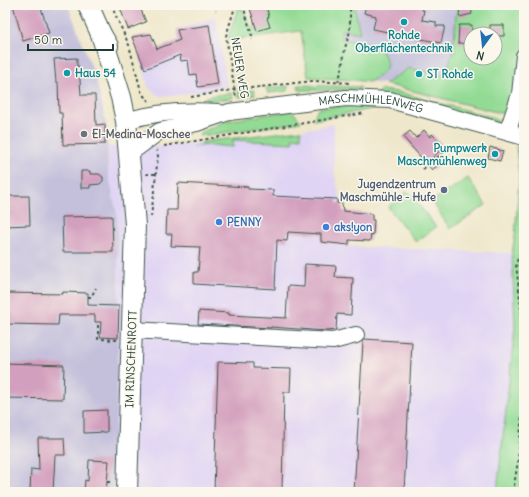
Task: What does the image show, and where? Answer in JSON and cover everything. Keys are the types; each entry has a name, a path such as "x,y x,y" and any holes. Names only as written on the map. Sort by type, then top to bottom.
{"main road":[{"path":"88,5 101,34 121,97 133,119 136,149"},
{"name":"IM RINSCHENROTT","path":"128,492 127,335 135,225 130,174 136,149"}],"street":[{"path":"518,136 510,124 520,94 524,56"},
{"name":"MASCHMÜHLENWEG","path":"133,119 165,113 202,111 234,112 346,98 390,100 518,136"},
{"name":"MASCHMÜHLENWEG","path":"136,149 160,132 234,112"},
{"path":"127,335 333,341 356,335"}],"path":[{"path":"111,5 129,45 141,91"},
{"path":"214,5 216,10"},
{"path":"235,6 242,5 252,40"},
{"path":"338,82 350,31 350,5"},
{"name":"NEUER WEG","path":"234,112 234,90 226,36 235,6"},
{"path":"164,146 308,124 366,113"},
{"path":"518,136 524,180"},
{"path":"422,169 444,152"},
{"path":"524,242 516,264 524,335"},
{"path":"88,296 91,297 96,288"},
{"path":"98,325 98,339 127,335"},
{"path":"513,492 518,461 524,390"}],"shaded area":[{"path":"5,5 68,5 96,79 107,128 108,172 117,215 119,306 114,492 5,492"},
{"path":"354,5 457,5 453,52 445,76 409,68 385,84 369,82 385,71 375,46 341,40 342,29 360,33"},
{"path":"216,17 227,87 172,96 161,96 156,94 148,87 140,56 179,40 177,30"},
{"path":"334,124 334,170 345,221 344,246 512,253 515,327 497,492 114,492 119,306 117,215 108,172 107,147 179,145 301,130"}],"green space":[{"path":"266,5 354,5 360,33 342,29 341,39 361,42 374,46 384,54 387,64 386,68 381,74 369,82 308,77 301,31 229,40 229,34 238,9 242,8 252,28 256,27 257,31 269,27 267,18 270,17"},
{"path":"457,5 524,5 524,123 508,115 385,84 409,68 445,76 453,52"},
{"path":"298,85 360,87 360,89 299,90"},
{"path":"288,86 287,91 268,93 266,88"},
{"path":"254,90 255,95 238,97 238,92"},
{"path":"380,90 398,92 495,118 501,124 376,94"},
{"path":"231,93 233,98 208,101 205,97"},
{"path":"360,105 381,107 314,120 316,112 319,108"},
{"path":"291,111 301,122 200,136 199,134 225,121"},
{"path":"301,130 301,138 293,137 293,143 233,140 233,147 209,145 192,147 202,145 202,142"},
{"path":"516,146 524,148 524,492 497,492 515,327 512,253 515,236 519,178"},
{"path":"468,178 486,205 450,229 432,201"},
{"path":"408,191 436,227 416,242 388,207"}],"building":[{"path":"13,5 40,5 49,33 23,41"},
{"path":"119,5 139,5 146,22 128,29"},
{"path":"249,5 266,5 269,17 267,18 270,27 257,31"},
{"name":"Rohde Oberflächentechnik","path":"366,5 423,5 422,10 424,10 422,20 436,22 436,26 445,26 441,43 373,29 376,16 364,13"},
{"path":"460,5 471,5 472,14 459,17"},
{"path":"209,25 218,84 198,87 196,74 190,75 188,60 181,61 180,55 145,69 132,37 151,34 157,49 180,40 177,30"},
{"path":"459,25 472,25 463,26 463,43 458,43"},
{"path":"504,25 504,36 503,26 490,26"},
{"path":"77,58 81,95 95,95 96,125 105,124 105,144 63,145 62,113 59,113 58,82 56,82 54,59"},
{"path":"424,130 430,137 432,134 444,147 433,157 439,164 432,170 403,137 410,131 416,138"},
{"name":"Pumpwerk Maschmühlenweg","path":"490,147 503,151 500,161 488,158"},
{"path":"81,171 90,171 90,174 99,174 103,177 103,181 100,184 90,185 90,188 81,188"},
{"path":"178,183 273,190 273,196 337,199 337,203 342,203 343,211 372,214 372,220 374,220 373,235 371,234 370,241 349,240 349,245 321,242 321,234 288,232 287,241 277,240 275,289 194,284 194,272 198,272 200,247 171,246 172,234 166,234 167,210 177,210"},
{"path":"5,196 29,196 30,225 5,226"},
{"path":"112,216 113,252 63,252 62,217"},
{"path":"305,264 336,266 335,277 353,278 351,315 337,314 336,330 327,331 198,324 199,311 229,313 229,315 286,318 288,286 304,287"},
{"path":"63,292 88,293 88,305 119,306 118,338 100,337 101,322 95,322 95,315 59,315 58,325 5,324 5,293 63,294"},
{"path":"364,339 412,342 404,492 354,492"},
{"path":"218,362 253,363 253,368 291,369 290,392 284,392 282,492 214,492"},
{"path":"5,363 64,365 63,399 5,398"},
{"path":"107,410 107,432 84,433 84,411"},
{"path":"38,438 64,438 65,455 55,455 53,492 30,492 31,469 39,470"},
{"path":"89,460 109,461 106,492 84,492 85,480 88,481"}],"place":[{"name":"Rohde Oberflächentechnik","path":"404,22"},
{"name":"Haus 54","path":"67,73"},
{"name":"ST Rohde","path":"419,74"},
{"name":"El-Medina-Moschee","path":"84,134"},
{"name":"Pumpwerk Maschmühlenweg","path":"495,154"},
{"name":"Jugendzentrum Maschmühle - Hufe","path":"444,190"},
{"name":"PENNY","path":"219,222"},
{"name":"aks!yon","path":"326,227"}]}
